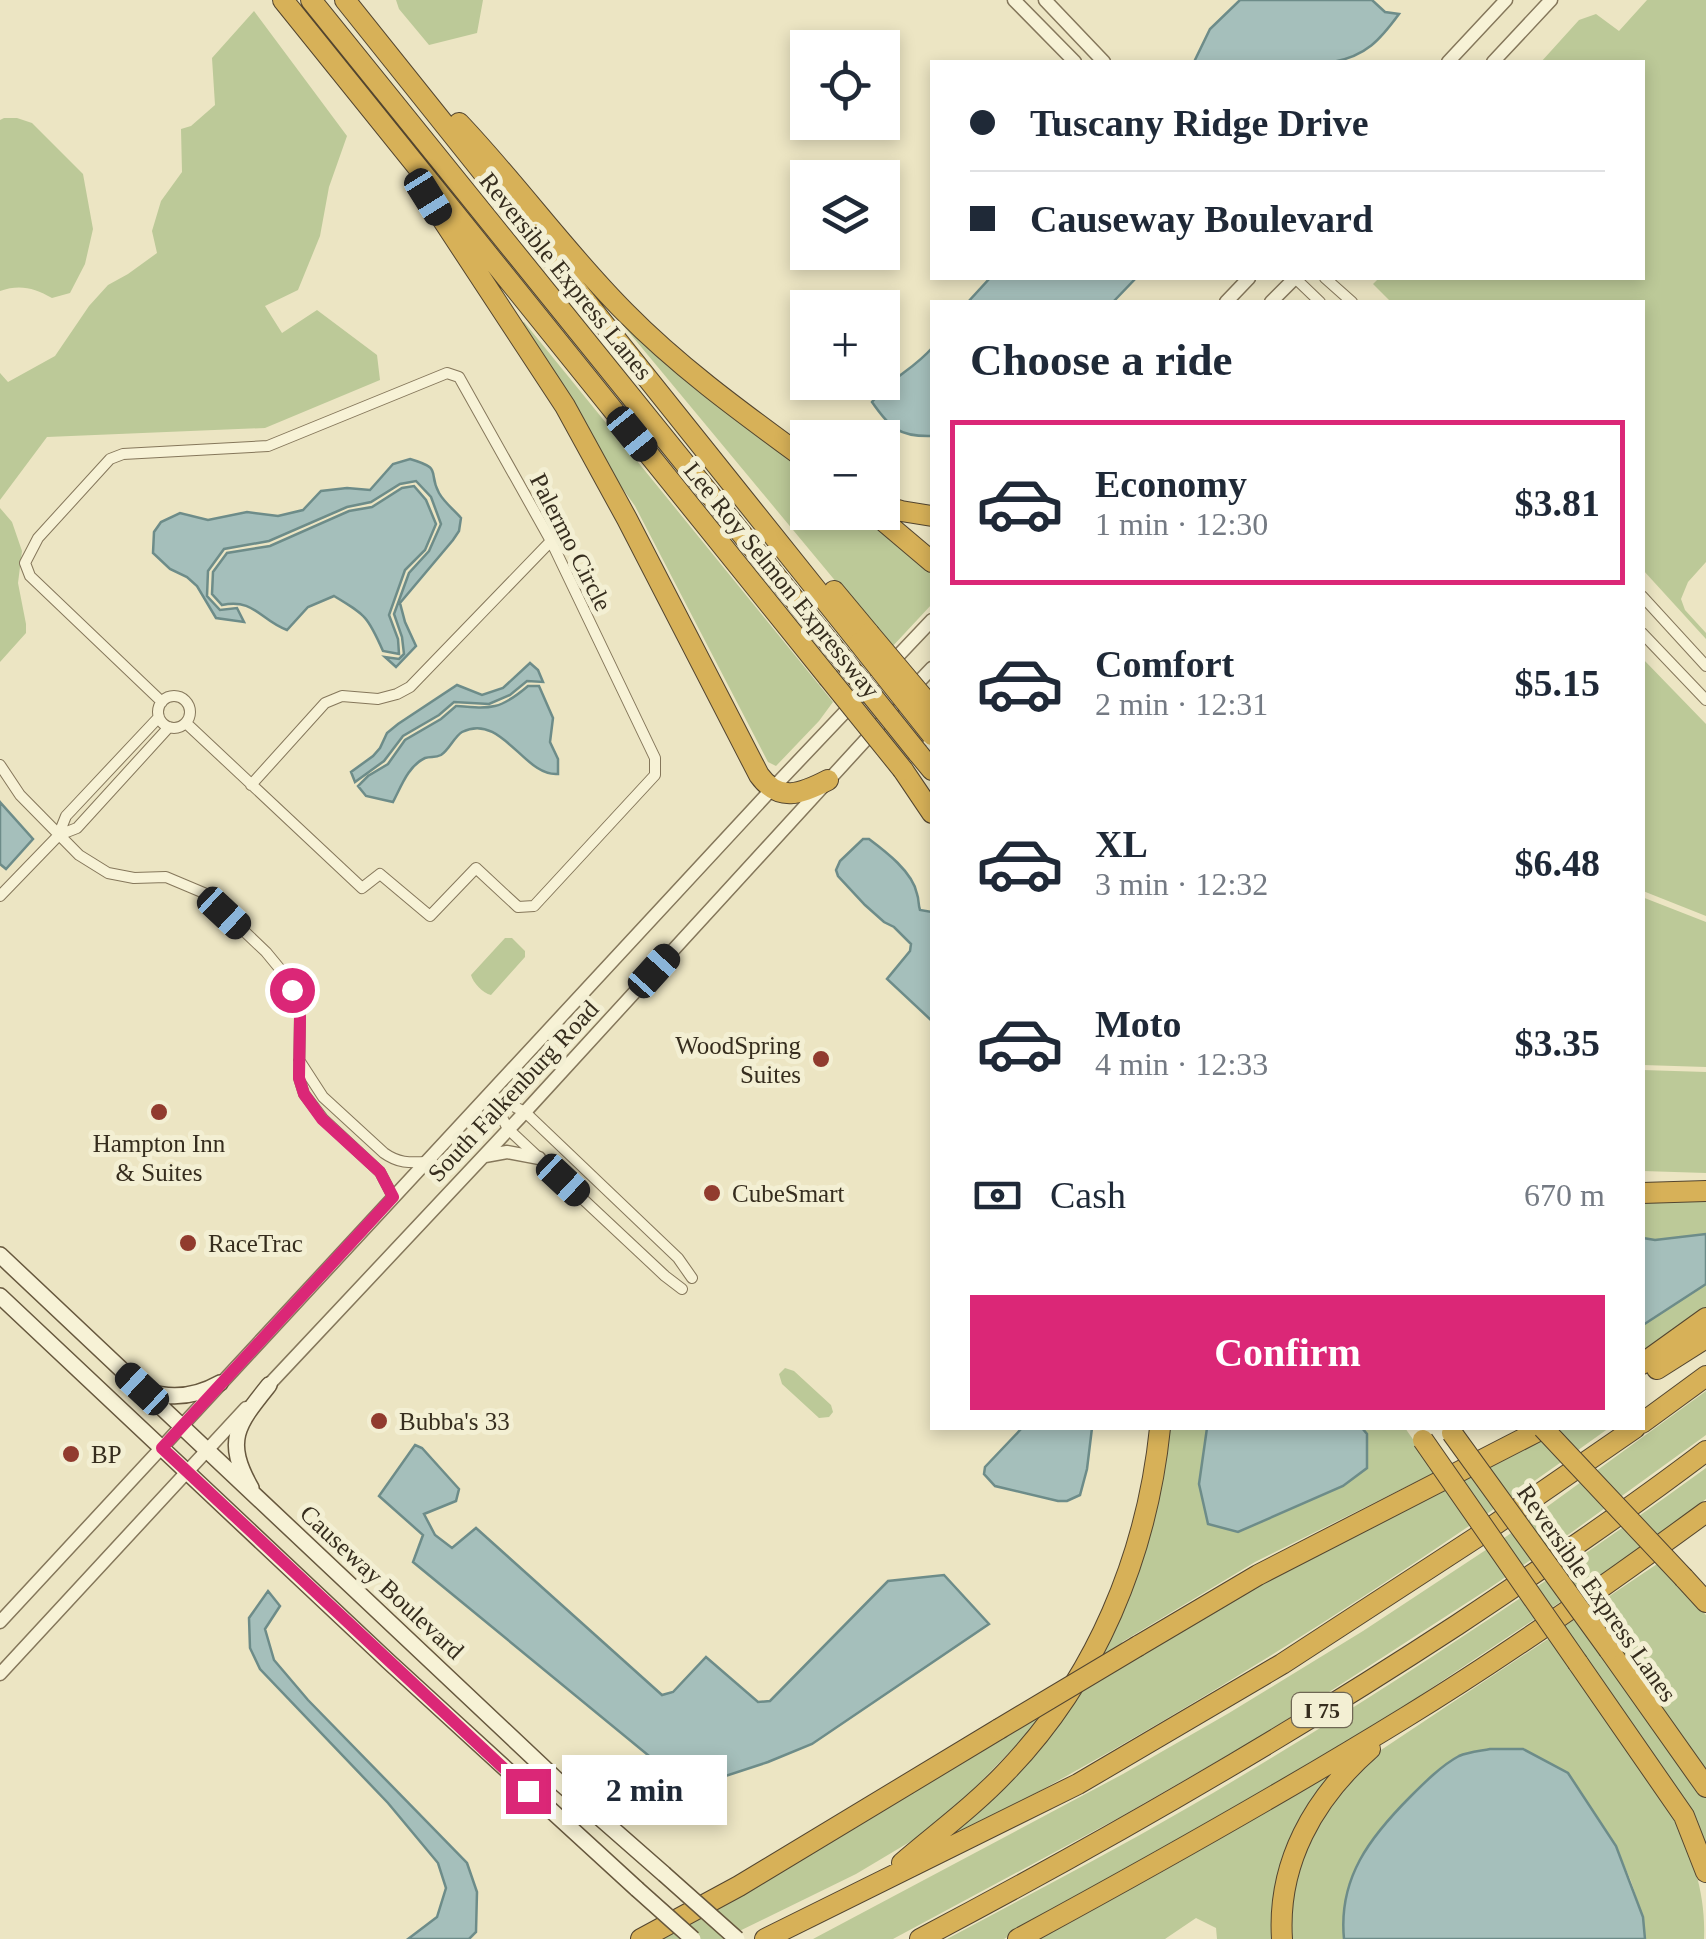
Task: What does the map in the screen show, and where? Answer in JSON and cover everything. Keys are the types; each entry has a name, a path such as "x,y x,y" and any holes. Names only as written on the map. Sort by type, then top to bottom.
{"highway":[{"name":"Lee Roy Selmon Expressway","path":"282,0 930,807"},
{"name":"Reversible Express Lanes","path":"311,0 745,540 854,645"},
{"name":"Lee Roy Selmon Expressway","path":"345,0 698,442 854,645"},
{"path":"361,20 478,144 623,310 686,368 790,448"},
{"path":"387,129 456,242 565,406 754,766 772,790 785,793 809,790 828,780"},
{"path":"900,512 930,516"},
{"path":"894,530 930,560"},
{"path":"854,645 930,706"},
{"path":"854,645 927,748"},
{"path":"1645,1193 1706,1191"},
{"path":"1645,1362 1706,1318"},
{"path":"1645,1375 1706,1338"},
{"path":"1645,1420 1706,1376"},
{"path":"878,1885 1006,1772 1042,1731 1087,1663 1134,1558 1152,1486 1160,1430"},
{"name":"Reversible Express Lanes","path":"1450,1430 1706,1787"},
{"path":"641,1939 740,1886 1258,1575 1539,1430"},
{"path":"1545,1430 1706,1602"},
{"name":"I 75","path":"765,1939 1078,1784 1282,1664 1477,1538 1632,1430"},
{"path":"1419,1434 1684,1816 1706,1872"},
{"name":"I 75","path":"920,1939 1153,1812 1319,1712 1532,1575 1706,1451"},
{"path":"1018,1939 1168,1858 1408,1716 1588,1597 1706,1512"},
{"path":"1282,1939 1286,1884 1304,1829 1342,1775 1408,1716"}],"main road":[{"name":"Causeway Boulevard","path":"0,1255 558,1780 736,1939"},
{"path":"0,1296 388,1661 693,1939"},
{"path":"142,1389 163,1396 181,1396 220,1383"},
{"path":"262,1504 238,1462 236,1442 245,1417 268,1385"}],"street":[{"path":"1014,0 1073,60"},
{"path":"1045,0 1102,60"},
{"path":"1450,60 1506,0"},
{"path":"1495,60 1550,0"},
{"path":"1228,300 1247,280"},
{"path":"1274,300 1293,280"},
{"path":"1297,280 1318,300"},
{"path":"1327,280 1350,300"},
{"name":"Palermo Circle","path":"162,702 30,576 25,563 38,538 110,459 123,454 268,446 448,373 459,378 552,540 655,758 656,775 534,906 518,907 476,868 430,916 380,874 362,888 186,724"},
{"path":"251,785 325,703 342,696 378,698 410,687 552,540"},
{"path":"1645,599 1706,666"},
{"path":"1645,626 1657,612"},
{"name":"South Falkenburg Road","path":"0,1622 930,622"},
{"path":"1645,633 1706,700"},
{"name":"South Falkenburg Road","path":"0,1674 525,1112 930,670"},
{"path":"0,896 58,836 66,816 159,717 162,702 173,696 187,703 190,714 180,727 169,727 159,717"},
{"path":"58,836 77,828 169,727"},
{"path":"0,766 20,795 80,855 108,873 134,878 166,877 204,893 266,952 292,990 300,1017 298,1059 304,1094 312,1108 380,1172 393,1197"},
{"path":"298,1059 323,1098 384,1153 406,1164 426,1162"},
{"path":"490,1094 525,1112 678,1258 692,1278"},
{"path":"490,1094 508,1130 682,1289"},
{"path":"483,1157 507,1152 538,1158"}],"green space":[{"path":"396,0 483,0 477,33 429,45"},
{"path":"1647,0 1706,0 1706,562 1688,582 1681,599 1685,610 1706,633 1706,639 1645,572 1645,300 1389,300 1373,284 1377,280 1645,280 1645,60 1543,60 1579,20 1596,14 1619,31"},
{"path":"254,11 347,136 329,187 320,236 298,290 265,306 282,333 317,310 377,355 380,380 265,428 47,437 0,500 0,373 8,382 55,356 108,285 157,253 152,231 161,201 182,172 181,129 191,126 215,105 212,58"},
{"path":"0,120 32,123 83,174 93,229 85,264 70,293 52,298 27,288 0,291"},
{"path":"608,307 790,456 790,526"},
{"path":"524,322 833,702 776,766 768,762 635,506 521,324"},
{"path":"0,508 12,522 22,551 18,583 26,633 0,662"},
{"path":"793,530 884,530 930,566 930,606 891,648"},
{"path":"1645,661 1706,724 1706,916 1645,892"},
{"path":"1645,898 1706,922 1706,1067 1645,1065"},
{"path":"505,938 512,938 525,951 525,957 491,995 471,975"},
{"path":"1645,1070 1706,1072 1706,1173 1645,1171"},
{"path":"1706,1195 1706,1234 1645,1238 1645,1198"},
{"path":"1706,1284 1706,1310 1645,1356 1645,1324"},
{"path":"785,1368 794,1371 831,1405 833,1412 829,1417 819,1418 782,1384 779,1374"},
{"path":"1706,1391 1706,1435 1488,1589 1261,1736 893,1939 813,1939 1123,1774 1363,1631 1507,1536"},
{"path":"1167,1430 1207,1430 1199,1484 1238,1532 1343,1486 1367,1468 1364,1430 1406,1430 1436,1472 1255,1562 1122,1642 1132,1661 1356,1533 1561,1430 1606,1430 1287,1646 1120,1746 949,1839 1077,1696"},
{"path":"1706,1468 1706,1499 1629,1556 1385,1719 1250,1802 1004,1939 947,1939 1180,1812 1339,1716 1585,1554"},
{"path":"1657,1564 1706,1615 1706,1846 1562,1628"},
{"path":"1551,1637 1673,1817 1697,1876 1704,1939 1645,1939 1643,1917 1631,1881 1616,1846 1594,1815 1460,1756 1395,1812 1361,1857 1344,1909 1344,1939 1287,1939 1287,1905 1308,1833 1369,1758"},
{"path":"1038,1718 968,1795 918,1837 856,1874 723,1939 661,1939 726,1905"},
{"path":"1335,1770 1321,1791 1276,1939 1217,1939 1216,1928 1196,1918 1165,1939 1040,1939 1165,1870"}],"water":[{"path":"1240,0 1372,0 1385,12 1399,14 1371,46 1340,60 1195,60 1210,29"},
{"path":"988,280 1134,280 1115,300 970,300"},
{"path":"930,350 930,436 903,433 900,420 886,420 872,402 900,400 900,376"},
{"path":"410,459 431,468 439,493 461,518 453,540 400,603 416,646 396,667 385,657 399,659 404,654 394,614 409,573 429,551 441,524 431,497 416,481 400,484 371,502 347,507 269,541 224,549 208,571 207,596 220,610 237,608 244,622 216,618 197,586 153,553 154,532 161,522 180,513 208,520 247,512 278,516 303,510 321,491 370,490 393,464"},
{"path":"414,486 426,500 436,524 425,550 405,570 389,615 399,654 383,651 365,618 334,596 308,607 287,630 250,607 222,605 212,594 213,572 227,553 270,546 349,511 372,507 402,488"},
{"path":"530,663 543,682 527,681 510,695 489,704 454,702 403,736 384,761 355,782 351,772 373,756 387,733 398,724 457,685 482,695 503,688"},
{"path":"528,686 539,686 553,718 550,742 558,759 558,774 534,766 501,737 476,728 462,732 441,755 425,758 414,766 393,802 366,796 358,786 388,764 405,740 456,706 495,706"},
{"path":"0,802 33,839 6,869 0,864"},
{"path":"863,839 869,839 898,863 914,886 920,910 930,912 930,1019 887,979 910,951 911,944 838,876 840,861"},
{"path":"1706,1234 1706,1284 1645,1324 1645,1238"},
{"path":"1020,1430 1092,1430 1080,1495 1067,1501 995,1486 984,1474 985,1467"},
{"path":"1207,1430 1364,1430 1367,1434 1367,1468 1343,1486 1238,1532 1208,1524 1199,1484"},
{"path":"415,1445 459,1489 456,1501 424,1514 435,1535 452,1548 476,1528 662,1695 673,1692 706,1657 758,1702 770,1701 888,1581 944,1575 989,1624 812,1744 692,1787 682,1783 413,1562 423,1535 379,1496"},
{"path":"268,1591 280,1606 265,1629 274,1660 467,1863 477,1892 476,1932 469,1939 408,1939 437,1917 446,1888 438,1863 388,1803 260,1669 250,1648 249,1618"},
{"path":"1490,1749 1523,1749 1568,1773 1616,1846 1643,1917 1645,1939 1344,1939 1343,1917 1352,1878 1382,1827 1446,1764 1463,1755"}],"place":[{"name":"WoodSpring Suites","path":"821,1059"},
{"name":"Hampton Inn & Suites","path":"159,1112"},
{"name":"CubeSmart","path":"712,1193"},
{"name":"RaceTrac","path":"188,1243"},
{"name":"Bubba's 33","path":"379,1421"},
{"name":"BP","path":"71,1454"}],"route":[{"path":"292,990 300,1017 298,1059 304,1094 322,1119 380,1172 393,1197 162,1448 528,1791"}]}
